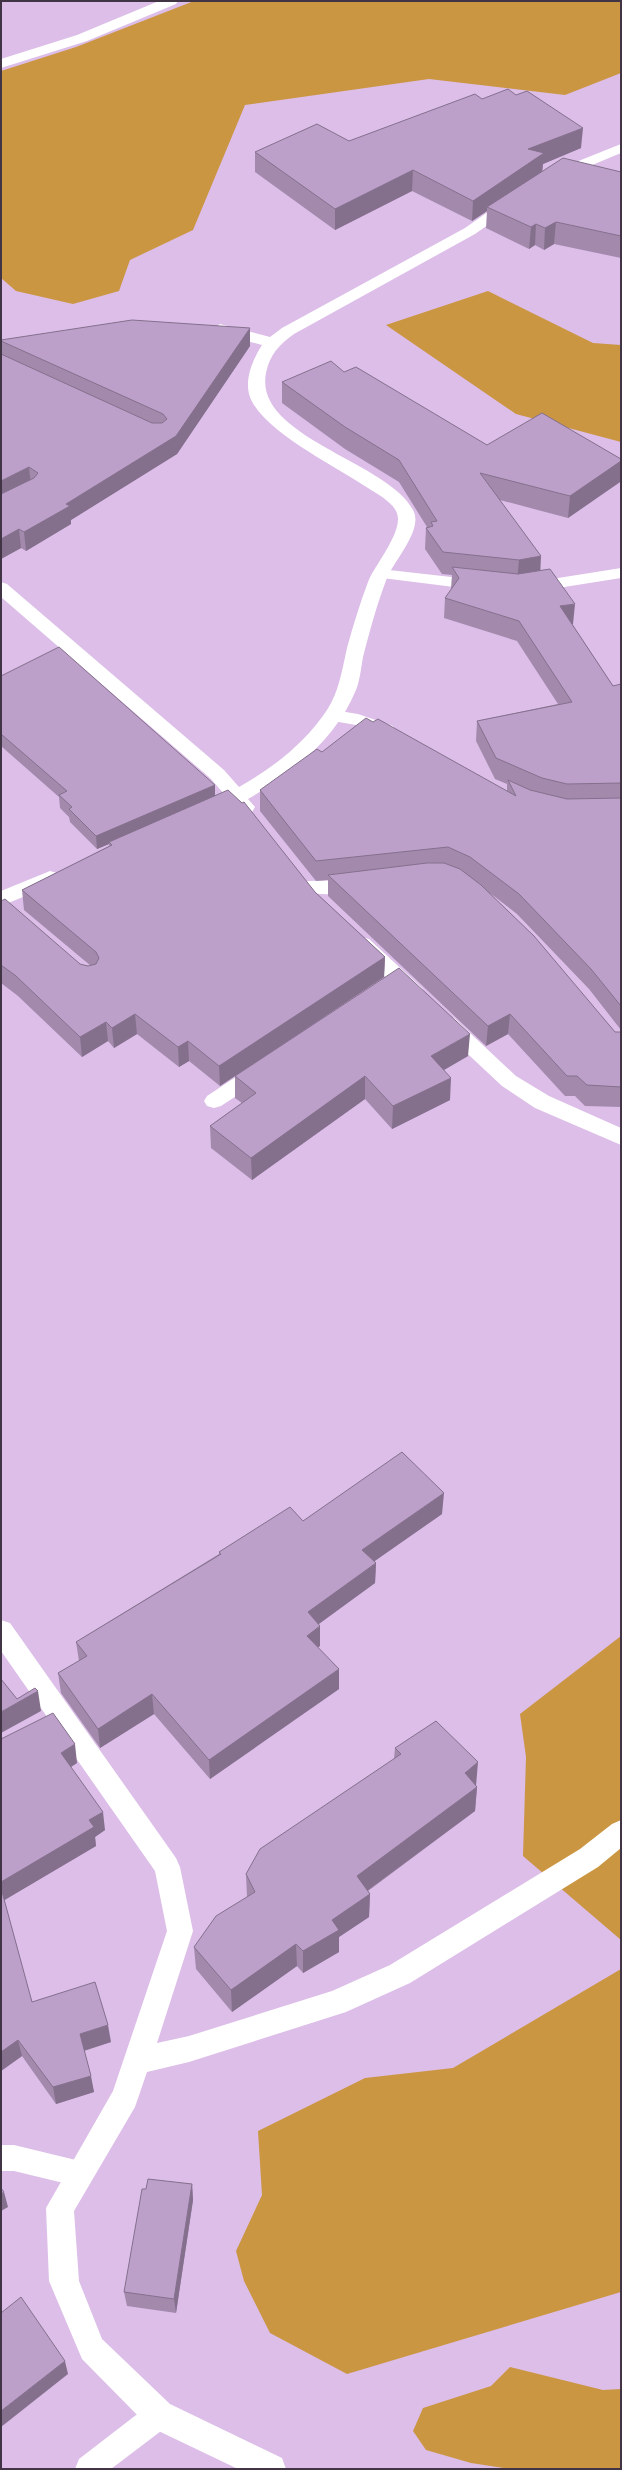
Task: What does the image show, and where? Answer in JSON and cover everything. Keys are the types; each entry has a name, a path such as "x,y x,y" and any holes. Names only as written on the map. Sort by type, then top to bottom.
{"street":[{"path":"1,64 82,38 171,1"},
{"path":"541,183 621,148"},
{"path":"198,816 236,798 268,780 307,746 333,716 347,689 356,650 380,574 405,529 406,516 402,507 392,498 365,477 298,435 269,412 260,400 256,387 260,365 270,344 288,331 397,269 470,231 522,196"},
{"path":"208,328 248,335 270,344"},
{"path":"1,588 217,774 256,820"},
{"path":"5,904 65,872"},
{"path":"296,872 323,906"},
{"path":"348,930 393,982 433,1011 516,1085 542,1102 580,1121 621,1137"},
{"path":"1,1631 50,1720 166,1867 180,1931 125,2097 60,2208 64,2281 92,2349 159,2414 271,2469"},
{"path":"136,2061 188,2049 336,2003 400,1974 589,1858 621,1832"}],"lane":[{"path":"516,588 621,573"},
{"path":"380,574 495,586"},
{"path":"333,716 358,720 404,736"},
{"path":"308,887 330,888 373,884"},
{"path":"214,1101 274,1061"},
{"path":"1,2158 14,2158 80,2174"},
{"path":"89,2469 159,2414"}],"shaded area":[{"path":"194,1 621,1 621,73 565,95 429,79 245,105 193,230 130,260 119,291 73,304 16,291 1,278 1,71 76,47"},
{"path":"488,291 593,343 621,345 621,442 516,414 386,325"},
{"path":"621,1636 621,1940 523,1856 526,1757 520,1714"},
{"path":"621,1969 621,2292 347,2374 270,2333 244,2281 236,2251 262,2195 258,2131 365,2078 453,2068"},
{"path":"510,2367 603,2390 621,2389 621,2469 510,2469 471,2463 426,2450 413,2431 423,2408 491,2386"}],"building":[{"path":"508,89 516,95 527,91 583,128 528,149 544,153 473,201 413,170 335,209 255,152 317,124 349,141 475,94 482,99"},
{"path":"563,158 621,172 621,236 556,222 545,228 536,224 531,227 487,207"},
{"path":"132,320 250,328 176,436 66,504 70,506 24,532 19,529 1,539 1,494 34,478 38,473 29,467 1,481 1,354 152,423 162,423 167,419 163,414 1,340"},
{"path":"331,361 344,372 356,367 487,445 542,413 621,459 621,461 570,496 480,473 541,556 519,560 443,552 426,528 433,526 431,522 437,521 399,460 345,427 282,382"},
{"path":"452,567 518,574 550,569 575,604 560,606 613,686 621,684 621,783 567,784 542,778 496,758 477,721 572,702 519,621 445,598 459,578"},
{"path":"59,647 215,785 96,836 69,809 72,807 59,795 67,791 1,734 1,676"},
{"path":"366,718 373,722 378,719 516,796 508,780 530,790 567,799 621,798 621,1006 591,969 519,894 470,857 448,847 316,861 260,790 317,749 322,752"},
{"path":"228,790 242,803 244,802 315,892 385,957 219,1066 188,1041 178,1047 135,1014 112,1028 106,1022 80,1037 16,976 1,965 1,901 5,899 80,964 88,966 96,964 99,958 96,952 22,890 112,845 109,842"},
{"path":"427,863 444,863 460,869 481,885 534,936 615,1032 621,1032 621,1087 587,1085 577,1076 567,1076 510,1014 488,1026 328,875"},
{"path":"399,968 470,1034 431,1056 451,1078 393,1106 365,1076 251,1158 210,1126 256,1093 235,1076"},
{"path":"402,1452 444,1493 362,1550 376,1563 308,1612 320,1626 307,1636 339,1669 209,1760 152,1694 98,1729 58,1673 87,1656 76,1642 221,1554 219,1552 290,1507 303,1521"},
{"path":"1,1679 17,1699 35,1688 38,1691 1,1712"},
{"path":"53,1713 75,1744 61,1753 103,1812 89,1820 94,1827 1,1882 1,1739"},
{"path":"436,1721 478,1762 465,1773 477,1787 357,1876 370,1894 332,1920 339,1930 303,1951 296,1944 231,1990 194,1947 216,1916 255,1892 246,1874 260,1849 401,1754 395,1748"},
{"path":"1,1888 32,2002 95,1982 108,2025 80,2034 91,2076 53,2087 18,2040 1,2052"},
{"path":"148,2179 192,2184 174,2299 124,2292 142,2189 146,2189"},
{"path":"21,2297 65,2361 1,2411 1,2313"}]}
